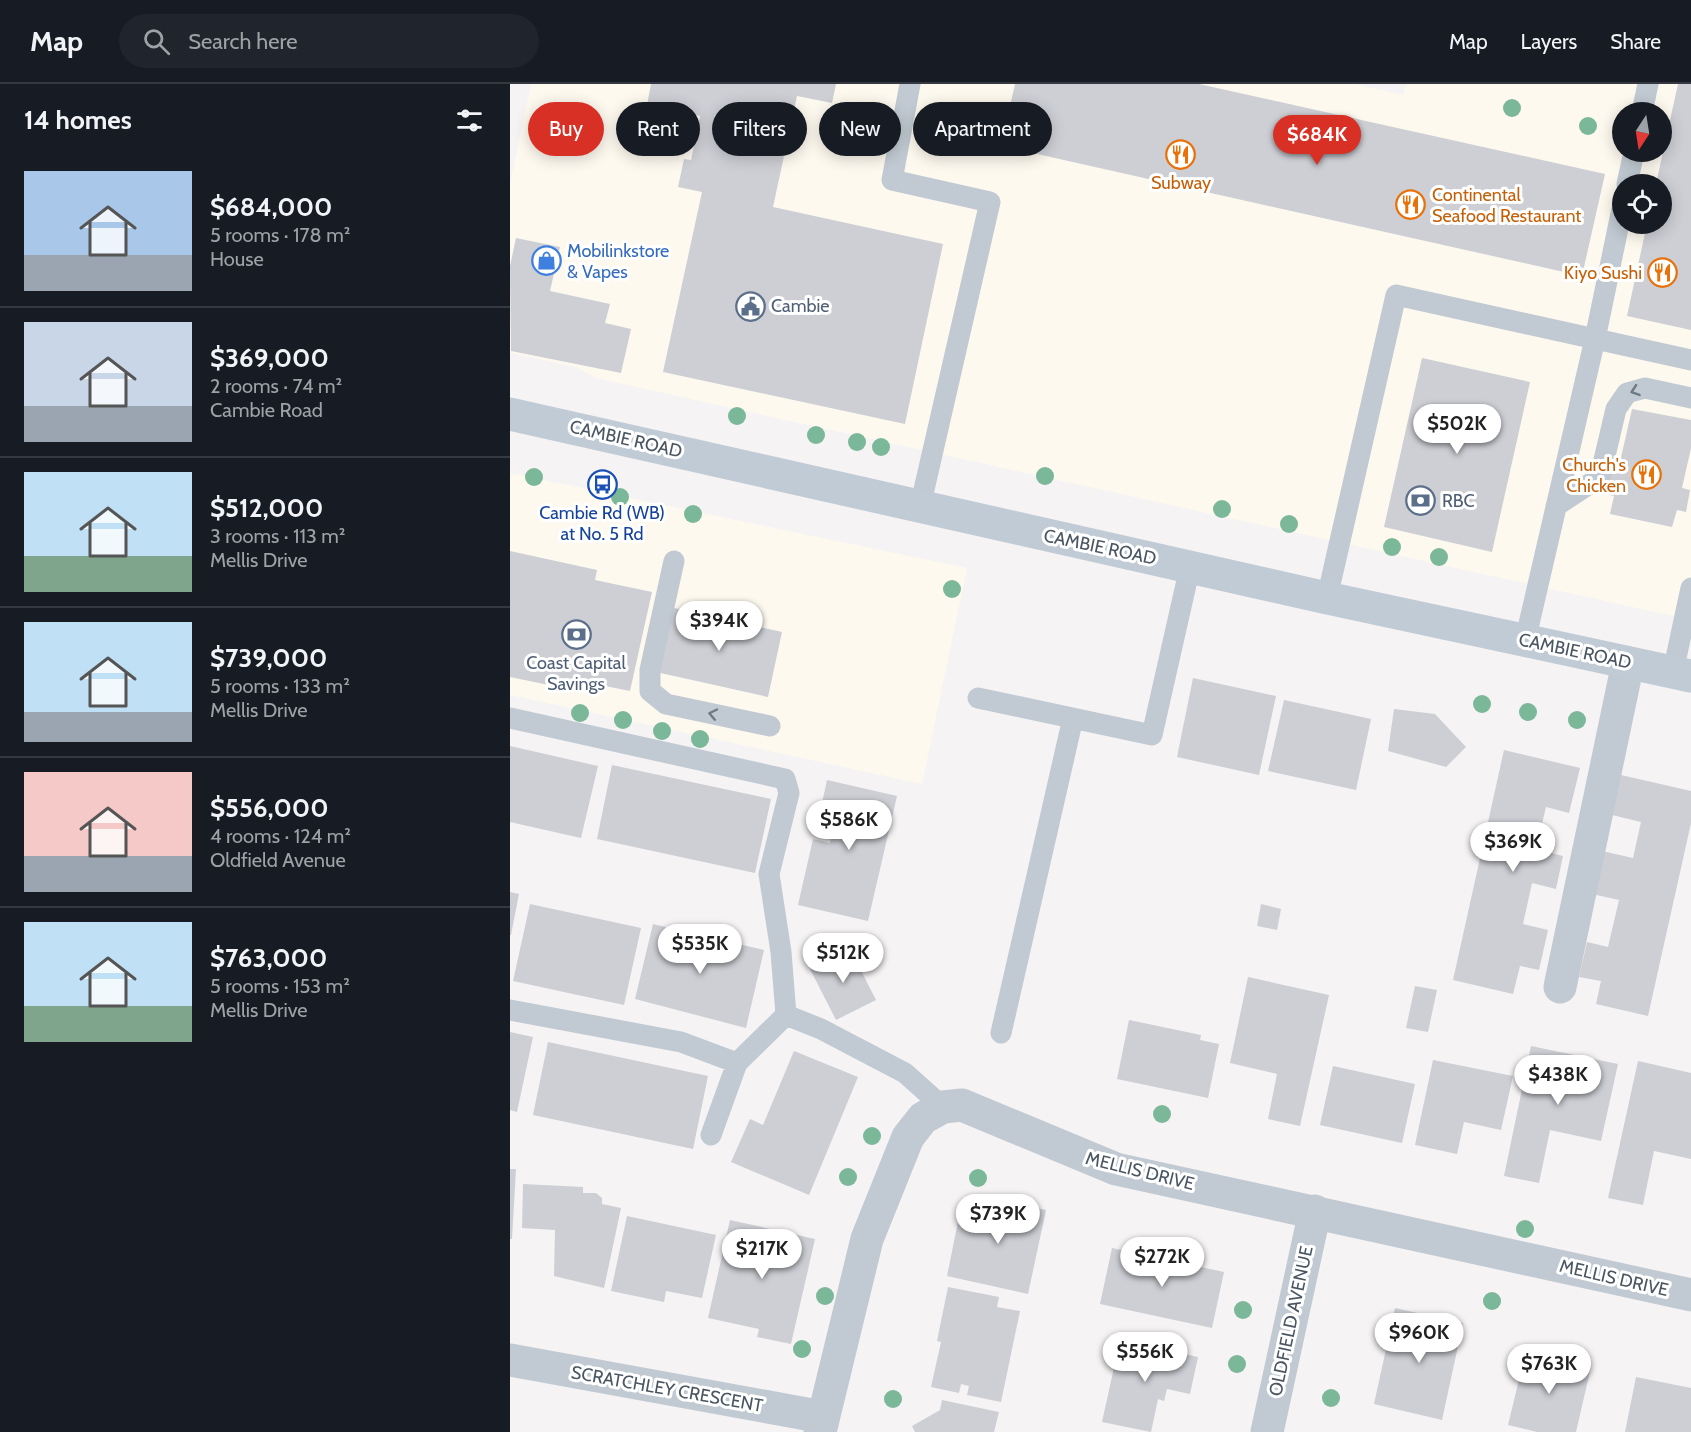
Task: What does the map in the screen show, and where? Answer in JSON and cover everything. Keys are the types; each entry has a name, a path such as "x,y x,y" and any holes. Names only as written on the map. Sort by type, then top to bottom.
{"main road":[{"name":"CAMBIE ROAD","path":"510,414 1327,598 1682,674"}],"street":[{"path":"1560,987 1628,663"},
{"name":"MELLIS DRIVE","path":"943,1107 962,1105 1116,1169 1691,1295"},
{"path":"822,1425 867,1239 908,1137 923,1118 943,1107"},
{"name":"OLDFIELD AVENUE","path":"1267,1432 1314,1211"},
{"name":"SCRATCHLEY CRESCENT","path":"510,1360 822,1425"}],"lane":[{"path":"910,84 892,180 990,202 920,507"},
{"path":"1644,102 1648,84"},
{"path":"1525,641 1595,339 1617,234"},
{"path":"1327,598 1396,295 1691,360"},
{"path":"1556,506 1600,477 1616,409 1627,393 1645,388 1691,398"},
{"path":"674,561 650,670 650,691 666,704 770,726"},
{"path":"978,698 1152,735 1190,567"},
{"path":"1682,674 1691,588"},
{"path":"510,718 785,779 789,793 769,874 781,952 786,1015"},
{"path":"1001,1033 1073,718"},
{"path":"510,1010 681,1042 736,1063"},
{"path":"711,1135 736,1063 786,1015"},
{"path":"786,1015 821,1029 905,1073 943,1107"}],"shaded area":[{"path":"531,84 1355,84 1403,95 1406,84 1691,84 1691,620 596,378 576,367 510,353 510,183"},
{"path":"510,473 967,568 922,784 510,695"}],"building":[{"path":"651,84 836,84 832,102 797,96 796,102 712,102 712,156 784,156 773,207 943,244 905,424 663,372 702,192 678,187 684,159 691,160 692,156 700,156 700,102 648,102"},
{"path":"1015,84 1199,84 1605,174 1582,276 1046,156 1052,156 1052,102 1011,102"},
{"path":"1678,84 1691,84 1691,330 1627,316 1645,234 1672,234 1672,174 1658,174 1661,162 1672,162 1672,111"},
{"path":"516,238 560,247 550,291 610,304 605,323 631,329 621,373 511,351 510,266"},
{"path":"1422,358 1530,382 1492,552 1384,527"},
{"name":"Church's Chicken","path":"1632,409 1691,420 1691,448 1682,488 1690,490 1686,512 1677,510 1672,527 1610,514 1614,496 1605,494 1612,461 1620,462"},
{"name":"Coast Capital Savings","path":"510,551 597,570 595,580 652,592 630,691 580,681 578,691 510,677"},
{"path":"670,607 782,632 768,697 656,672"},
{"path":"1193,678 1276,696 1259,775 1177,757"},
{"path":"1284,700 1371,719 1356,790 1268,771"},
{"path":"1394,709 1435,714 1466,747 1446,767 1388,751"},
{"path":"510,746 598,766 581,838 510,822"},
{"path":"1504,750 1580,768 1569,813 1546,807 1536,849 1563,856 1556,889 1532,883 1523,924 1548,930 1539,970 1520,966 1513,994 1453,980"},
{"path":"612,765 771,799 755,873 597,839"},
{"path":"1621,775 1691,791 1691,823 1648,1016 1596,1004 1601,981 1579,977 1587,942 1608,947 1619,900 1592,894 1602,851 1633,858 1641,822 1612,815"},
{"path":"827,780 897,796 868,921 798,905 813,839 830,843 835,820 819,817"},
{"path":"510,892 519,894 511,935 510,935"},
{"path":"530,904 641,928 624,1005 513,981"},
{"path":"1261,904 1281,909 1277,930 1257,926"},
{"path":"653,924 764,950 746,1028 635,999"},
{"path":"850,949 876,1000 836,1020 810,969"},
{"path":"1248,977 1329,995 1300,1126 1268,1119 1277,1074 1230,1063"},
{"path":"1415,986 1437,990 1428,1032 1406,1028"},
{"path":"1129,1020 1201,1035 1200,1040 1219,1044 1208,1098 1117,1079"},
{"path":"510,1032 533,1037 517,1112 510,1110"},
{"path":"548,1042 708,1076 693,1149 533,1115"},
{"path":"1531,1046 1618,1064 1601,1141 1550,1130 1539,1183 1504,1176"},
{"path":"794,1051 858,1077 809,1195 731,1162 750,1119 763,1125"},
{"path":"1433,1060 1513,1076 1501,1130 1464,1122 1457,1154 1415,1145"},
{"path":"1638,1061 1691,1073 1691,1159 1654,1151 1643,1205 1608,1198"},
{"path":"1333,1066 1415,1084 1402,1143 1320,1125"},
{"path":"510,1169 516,1169 512,1239 510,1239"},
{"path":"523,1184 583,1187 583,1193 596,1193 602,1198 602,1204 621,1208 604,1288 554,1276 555,1230 522,1228"},
{"path":"977,1195 1046,1210 1028,1294 947,1276 959,1217 971,1220"},
{"path":"627,1216 716,1235 702,1298 666,1291 664,1302 611,1291"},
{"path":"730,1220 815,1239 791,1344 757,1337 759,1329 708,1318"},
{"path":"1112,1248 1224,1272 1212,1328 1100,1304"},
{"path":"948,1287 999,1297 997,1307 1020,1311 1001,1402 967,1395 969,1386 961,1384 959,1393 931,1387 941,1342 937,1341"},
{"path":"1395,1308 1463,1323 1442,1420 1374,1404"},
{"path":"1120,1340 1198,1357 1190,1394 1167,1389 1164,1401 1158,1399 1151,1432 1102,1422"},
{"path":"1526,1351 1591,1367 1576,1432 1537,1432 1508,1425"},
{"path":"1636,1377 1691,1388 1691,1432 1625,1432"},
{"path":"942,1400 999,1412 994,1432 915,1432 912,1426 940,1410"}],"place":[{"name":"Subway","path":"1181,154"},
{"name":"Continental Seafood Restaurant","path":"1411,205"},
{"name":"Mobilinkstore & Vapes","path":"546,261"},
{"name":"Kiyo Sushi","path":"1663,273"},
{"name":"Cambie","path":"750,306"},
{"name":"Church's Chicken","path":"1647,475"},
{"name":"Cambie Rd (WB) at No. 5 Rd","path":"602,484"},
{"name":"RBC","path":"1421,501"},
{"name":"Coast Capital Savings","path":"576,634"}]}
